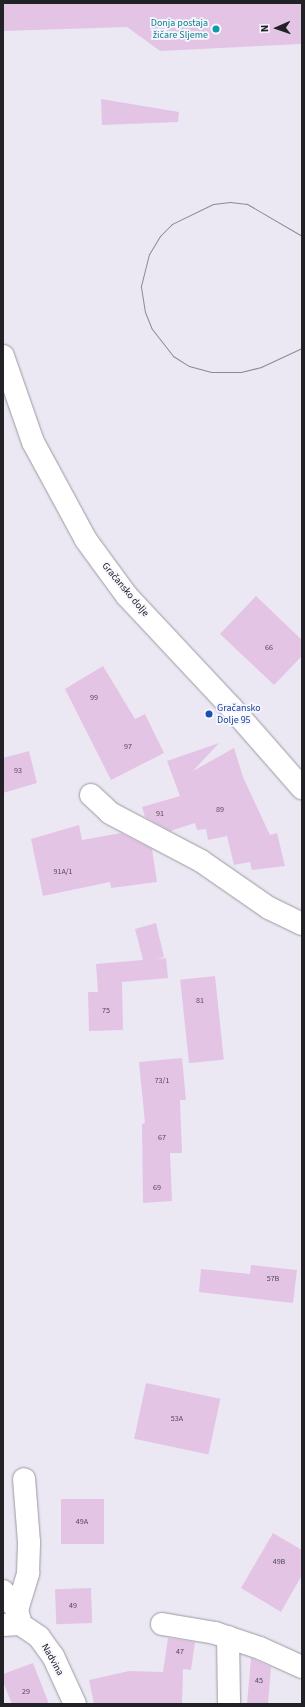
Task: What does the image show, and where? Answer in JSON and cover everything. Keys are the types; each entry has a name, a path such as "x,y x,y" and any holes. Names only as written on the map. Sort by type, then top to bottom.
{"street":[{"name":"Gračansko dolje","path":"3,356 33,442 66,508 86,540 127,596 232,707 302,788"},
{"path":"92,795 110,812 201,861 269,908 302,924"},
{"path":"13,1620 28,1573 29,1542 24,1479"},
{"name":"Nadvina","path":"3,1591 13,1620 39,1637 52,1656 75,1704"},
{"path":"162,1624 228,1637 260,1648 302,1667"},
{"path":"228,1637 229,1704"}],"building":[{"name":"Donja postaja žičare Sljeme","path":"3,3 302,3 302,44 160,51 127,27 3,31"},
{"path":"101,99 179,112 178,122 102,125"},
{"path":"256,596 302,640 302,656 274,685 220,634"},
{"path":"103,666 135,719 145,714 164,753 111,780 65,689"},
{"path":"219,743 193,771 234,748 243,777 270,835 277,833 285,866 252,870 250,862 234,865 227,836 208,840 206,829 197,830 195,823 170,831 145,817 142,807 180,796 167,761"},
{"path":"29,751 37,783 3,793 3,758"},
{"path":"79,825 82,840 121,833 152,849 157,882 111,888 110,882 43,896 31,839"},
{"path":"156,923 164,957 156,959 166,958 168,978 122,982 123,1030 89,1031 88,992 98,992 96,964 143,960 135,929"},
{"path":"215,976 224,1060 189,1063 180,980"},
{"path":"182,1058 186,1100 180,1100 182,1153 170,1153 172,1201 143,1203 142,1124 145,1123 139,1062"},
{"path":"251,1265 297,1270 293,1303 199,1292 201,1269 250,1274"},
{"path":"146,1383 220,1399 208,1455 134,1439"},
{"path":"61,1499 104,1499 104,1544 61,1544"},
{"path":"273,1533 302,1550 302,1575 281,1612 241,1588"},
{"path":"91,1588 92,1623 56,1624 55,1589"},
{"path":"168,1638 195,1642 191,1670 183,1669 182,1704 94,1704 89,1680 129,1671 163,1672"},
{"path":"251,1658 271,1667 268,1704 247,1704"},
{"path":"33,1663 49,1704 12,1704 3,1682 3,1674"}],"tram line":[{"path":"302,236 247,204 230,202 213,204 172,224 160,236 149,254 141,287 145,312 152,329 173,356 189,366 211,372 241,372 261,367 302,348"}],"place":[{"name":"Donja postaja žičare Sljeme","path":"216,29"},
{"name":"Gračansko Dolje 95","path":"209,714"}]}
